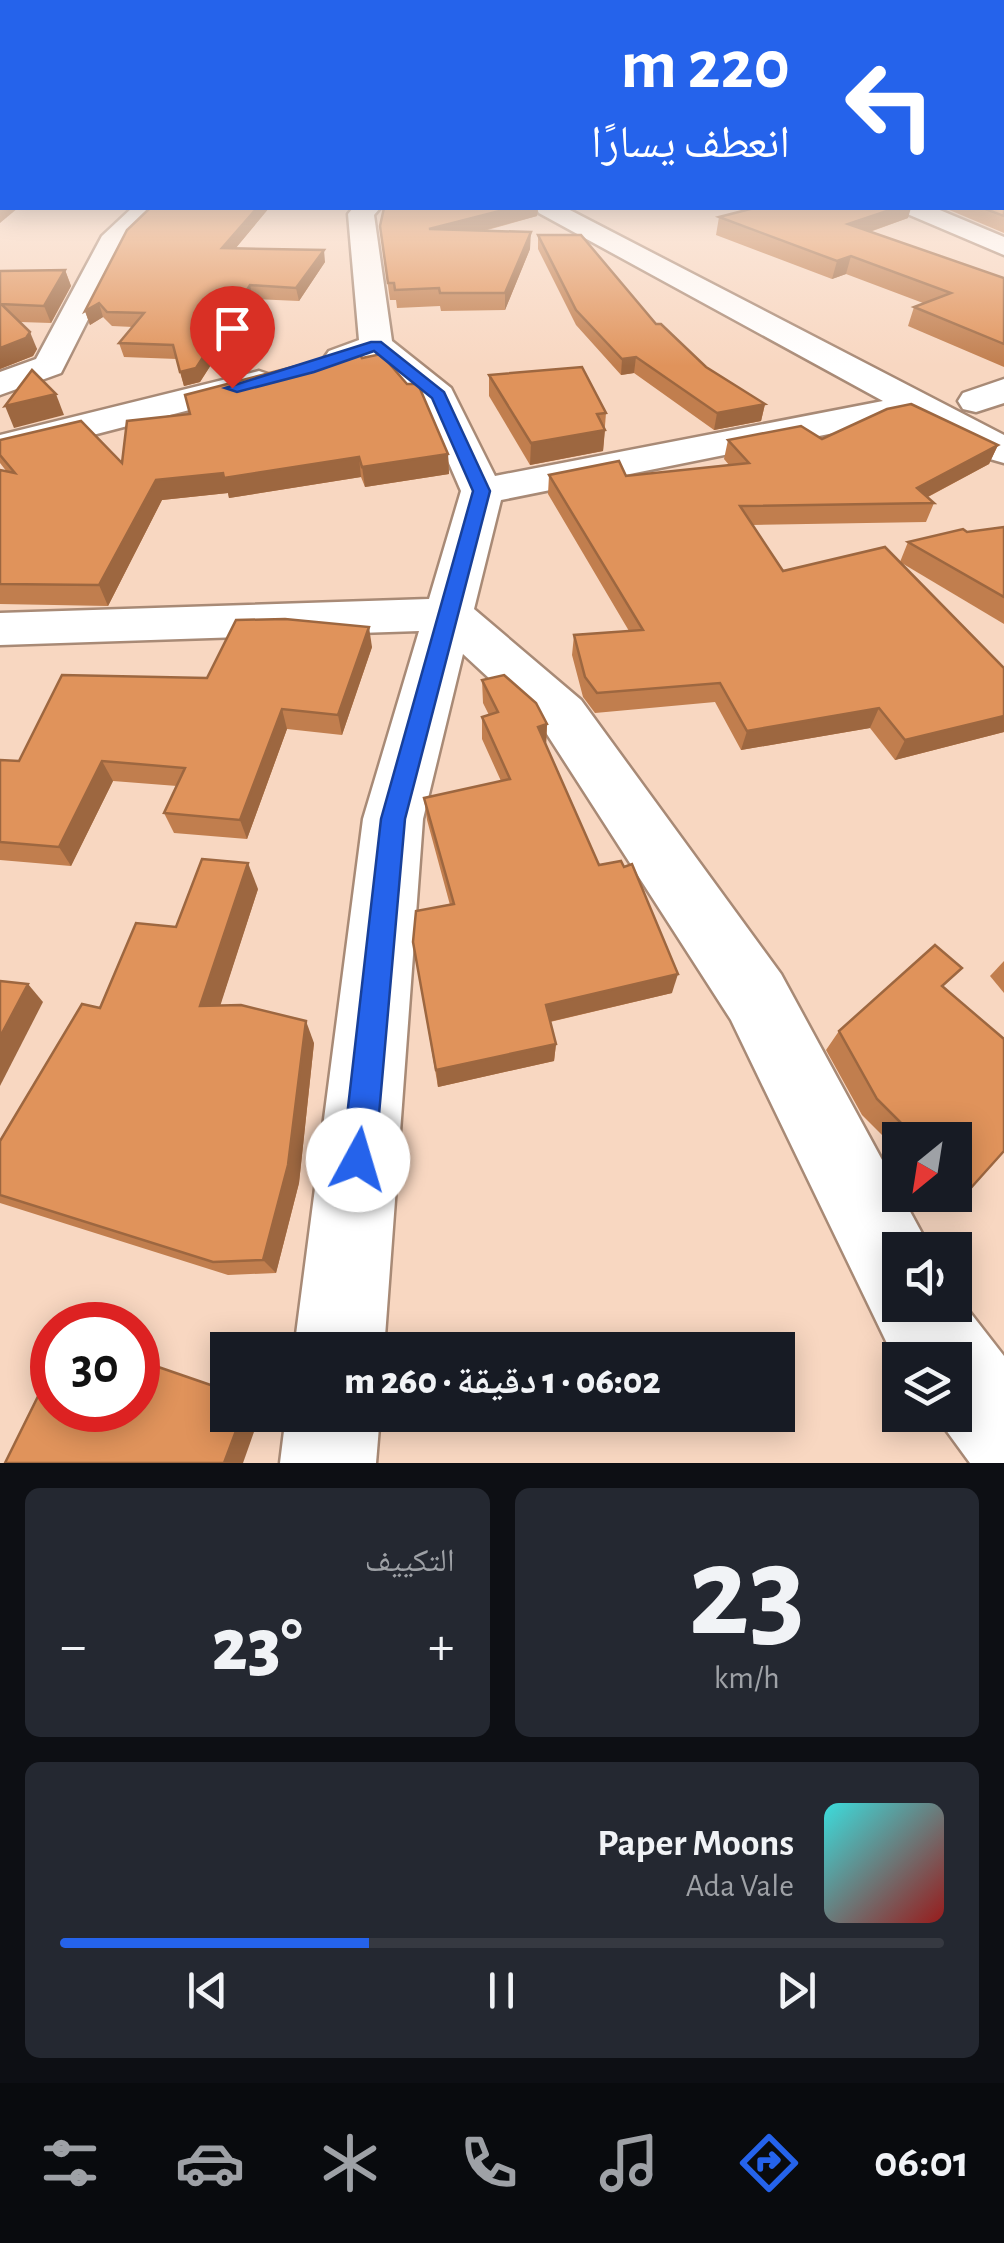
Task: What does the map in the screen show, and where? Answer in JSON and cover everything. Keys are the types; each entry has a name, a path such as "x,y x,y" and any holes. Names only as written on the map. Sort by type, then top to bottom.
{"street":[{"path":"0,384 49,366 116,236 123,229"},
{"path":"342,1332 393,819 482,491 438,396 376,345 363,229"},
{"path":"588,229 1004,450"},
{"path":"637,229 995,402"},
{"path":"963,229 1004,247"},
{"path":"0,447 300,371 376,345"},
{"path":"482,491 918,404"},
{"path":"0,629 448,614 562,714 756,997 882,1243"},
{"path":"972,1390 1004,1430"},
{"path":"328,1463 331,1432"}],"building":[{"path":"238,229 222,248 324,250 296,288 250,285 196,368 180,372 173,345 119,343 144,313 107,312 99,303 85,311 127,230"},
{"path":"380,229 531,232 505,293 440,293 439,288 395,290 394,283 388,283"},
{"path":"752,229 863,229 1004,278 1004,344 914,307 951,293 851,256 837,261"},
{"path":"538,235 581,235 656,324 661,324 706,367 765,404 717,413 636,357 622,359 576,310"},
{"path":"65,270 44,306 1,304 30,332 26,338 0,348 0,271"},
{"path":"357,350 362,358 381,354 407,384 418,384 448,454 362,467 359,457 224,478 223,473 156,480 99,585 0,584 0,470 15,473 0,455 0,440 81,421 122,463 127,421 190,414 185,395"},
{"path":"582,367 606,413 597,414 605,430 531,443 489,375"},
{"path":"32,370 56,394 5,406"},
{"path":"911,404 998,445 917,488 934,503 740,506 783,571 885,547 1004,668 1004,716 905,740 879,708 747,731 720,683 597,693 585,677 574,635 643,630 549,475 619,461 626,476 749,463 728,440 801,426 822,439 887,409"},
{"path":"1004,527 1004,597 908,542 963,529 967,532"},
{"path":"285,619 369,627 338,715 282,709 240,820 164,813 185,768 102,761 59,847 0,842 0,760 19,761 62,675 207,678 236,620"},
{"path":"504,675 536,703 547,724 538,727 599,865 621,861 624,867 632,864 678,974 546,1005 556,1044 436,1070 413,942 416,911 454,904 424,798 510,779 482,717 498,712 482,680"},
{"path":"202,859 248,863 200,1006 241,1005 306,1021 288,1165 263,1260 213,1262 0,1195 0,1141 82,1004 100,1008 136,923 176,927"},
{"path":"935,945 962,968 942,986 1004,1039 1004,1151 972,1187 972,1122 900,1122 877,1099 839,1031"},
{"path":"0,981 28,984 0,1037"},
{"path":"160,1368 210,1385 210,1432 236,1432 224,1463 5,1463 30,1412 30,1432 160,1432"}],"route":[{"path":"232,388 309,369 376,345 438,396 482,491 393,819 358,1160"}]}
